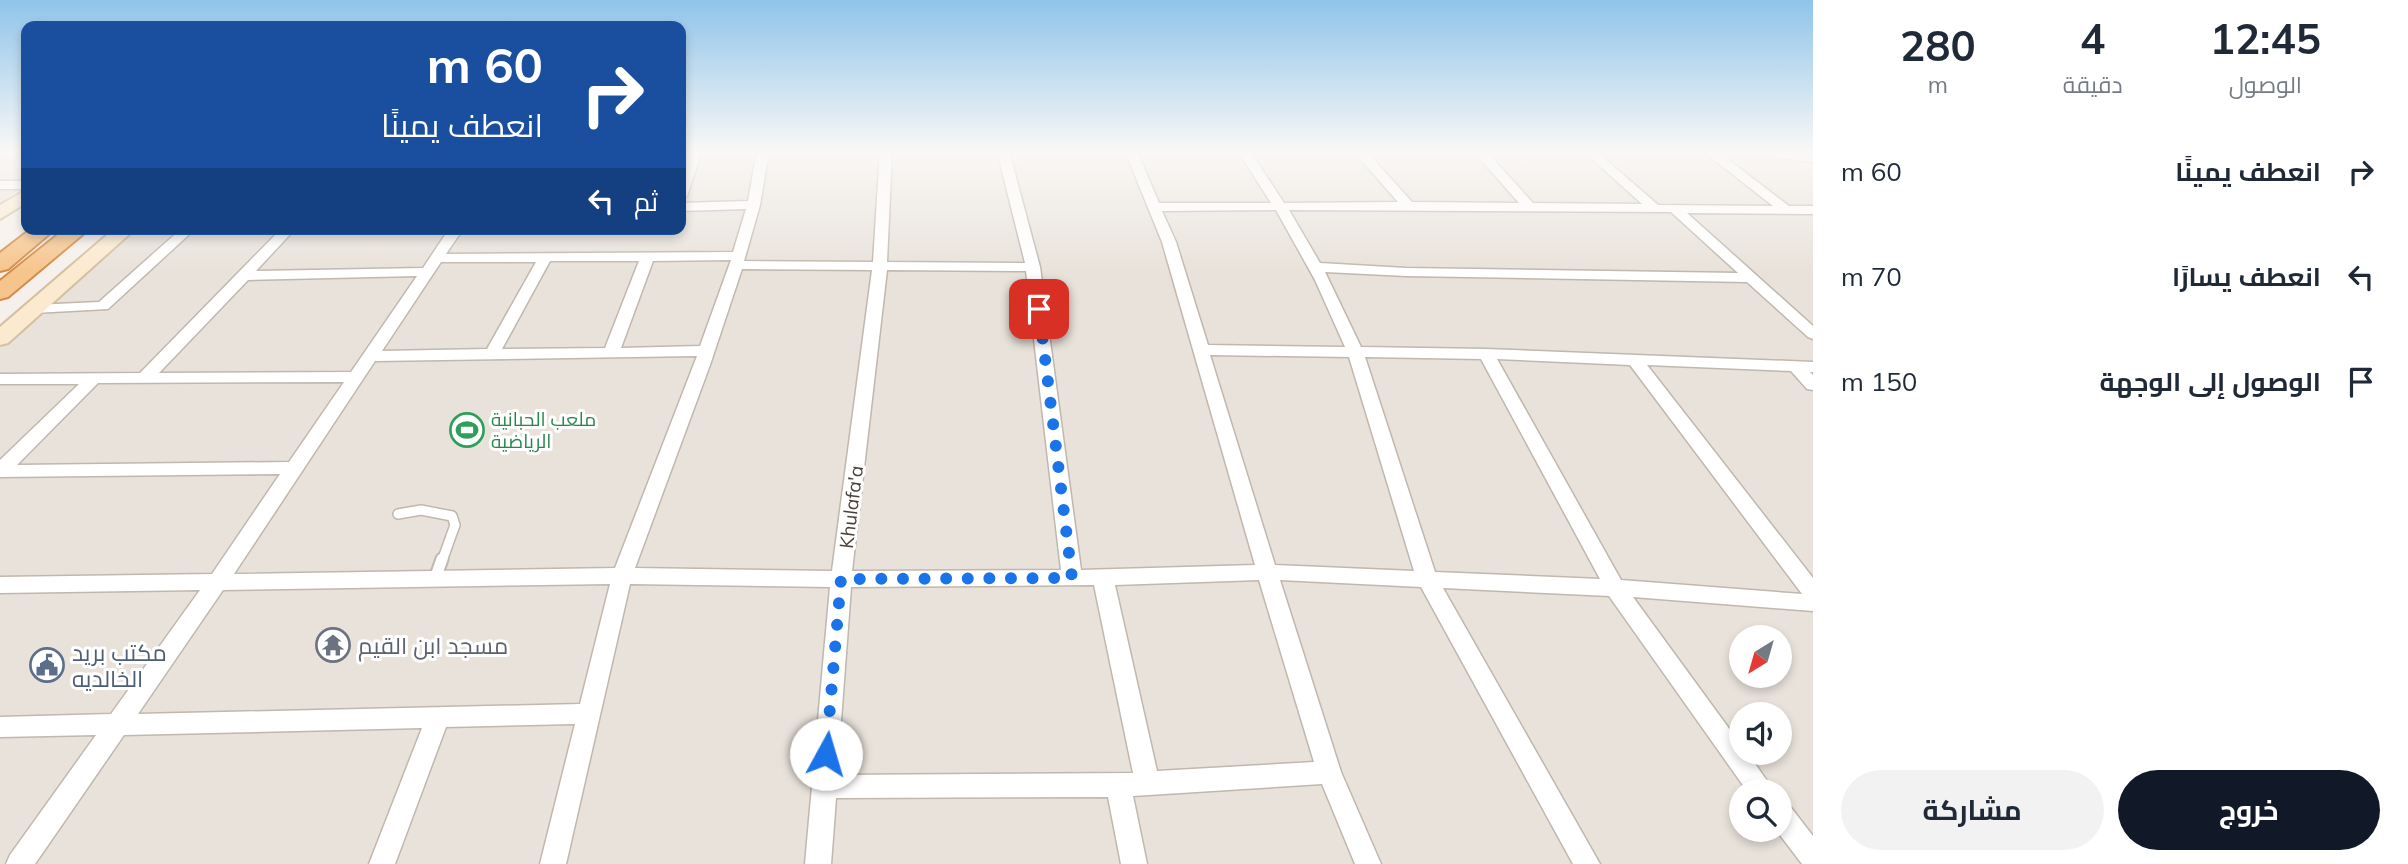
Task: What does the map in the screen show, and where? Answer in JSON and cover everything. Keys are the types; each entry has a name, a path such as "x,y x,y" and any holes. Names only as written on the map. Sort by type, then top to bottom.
{"highway":[{"path":"0,264 37,235"},
{"path":"0,292 71,235"}],"main road":[{"path":"0,214 21,199"},
{"path":"0,338 119,235"}],"street":[{"path":"553,864 622,576 738,261 756,191"},
{"name":"Khulafa'a","path":"818,864 841,579 880,266 884,191"},
{"path":"1013,191 1033,267 1072,578"},
{"path":"1149,191 1201,349 1329,772 1368,864"},
{"path":"1271,191 1315,267 1354,352 1427,579 1587,864"},
{"path":"1395,191 1408,206"},
{"path":"1515,191 1528,206"},
{"path":"1635,191 1654,208"},
{"path":"1772,191 1813,220"},
{"path":"686,207 754,205"},
{"path":"1156,207 1280,205 1799,209"},
{"path":"1674,208 1813,334"},
{"path":"34,309 103,306 182,235"},
{"path":"145,378 283,235"},
{"path":"19,864 218,581 452,235"},
{"path":"244,276 545,257 648,255 880,266 1033,267"},
{"path":"611,353 648,255"},
{"path":"492,354 545,257"},
{"path":"1315,267 1406,272 1752,278"},
{"path":"1201,349 1486,354 1804,367 1813,385"},
{"path":"370,356 706,352"},
{"path":"1486,354 1615,588 1753,779"},
{"path":"1635,360 1813,593"},
{"path":"0,379 355,377"},
{"path":"0,471 94,379"},
{"path":"0,471 294,468"},
{"path":"0,585 622,576 1072,578 1267,572 1615,588 1813,603"},
{"path":"1104,577 1147,782"},
{"path":"0,727 587,714"},
{"path":"382,864 438,718"},
{"path":"824,787 1118,785 1329,772"},
{"path":"1118,785 1134,864"},
{"path":"1792,830 1813,857"}],"lane":[{"path":"398,514 421,510 452,516 455,525 435,579"}],"shaded area":[{"path":"0,191 16,191 0,203"},
{"path":"686,191 1813,191 1813,864 0,864 0,338 118,235 686,235"}],"place":[{"name":"ملعب الحبانية الرياضية","path":"467,430"},
{"name":"مسجد ابن القيم","path":"333,645"},
{"name":"مكتب بريد الخالديه","path":"47,665"}],"route":[{"path":"826,754 841,579 1072,578 1039,309"}]}
